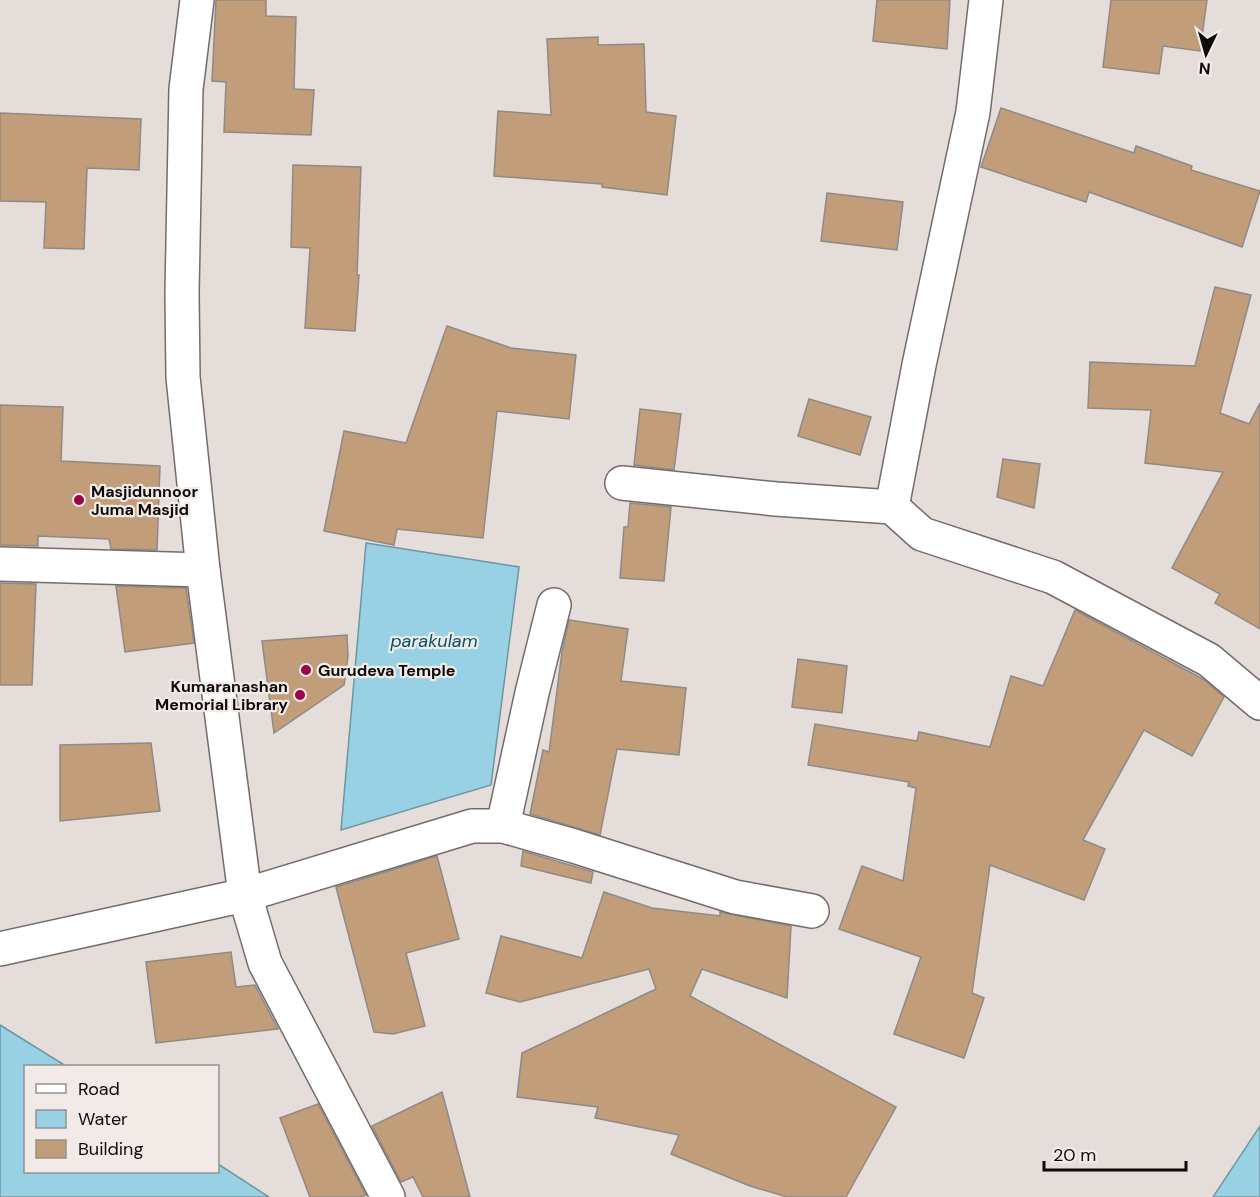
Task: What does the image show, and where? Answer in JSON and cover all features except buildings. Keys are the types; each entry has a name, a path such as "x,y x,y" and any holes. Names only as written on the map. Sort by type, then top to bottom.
{"street":[{"path":"197,0 186,89 182,293 183,377 202,570 245,895 265,963 388,1197"},
{"path":"892,507 919,364 973,112 986,0"},
{"path":"622,483 776,499 892,507 922,534 1053,577 1188,648 1209,660 1260,703"},
{"path":"0,564 202,570"},
{"path":"503,826 532,693 555,605"},
{"path":"0,949 245,895 472,826 503,826 735,897 812,911"}],"water":[{"name":"parakulam","path":"366,543 519,567 491,785 341,830"},
{"path":"0,1025 64,1065 24,1065 24,1173 219,1173 219,1165 269,1197 0,1197"},
{"path":"1260,1126 1260,1197 1213,1197"}],"place":[{"name":"Masjidunnoor Juma Masjid","path":"79,500"},
{"name":"Gurudeva Temple","path":"306,670"},
{"name":"Kumaranashan Memorial Library","path":"300,695"}]}
